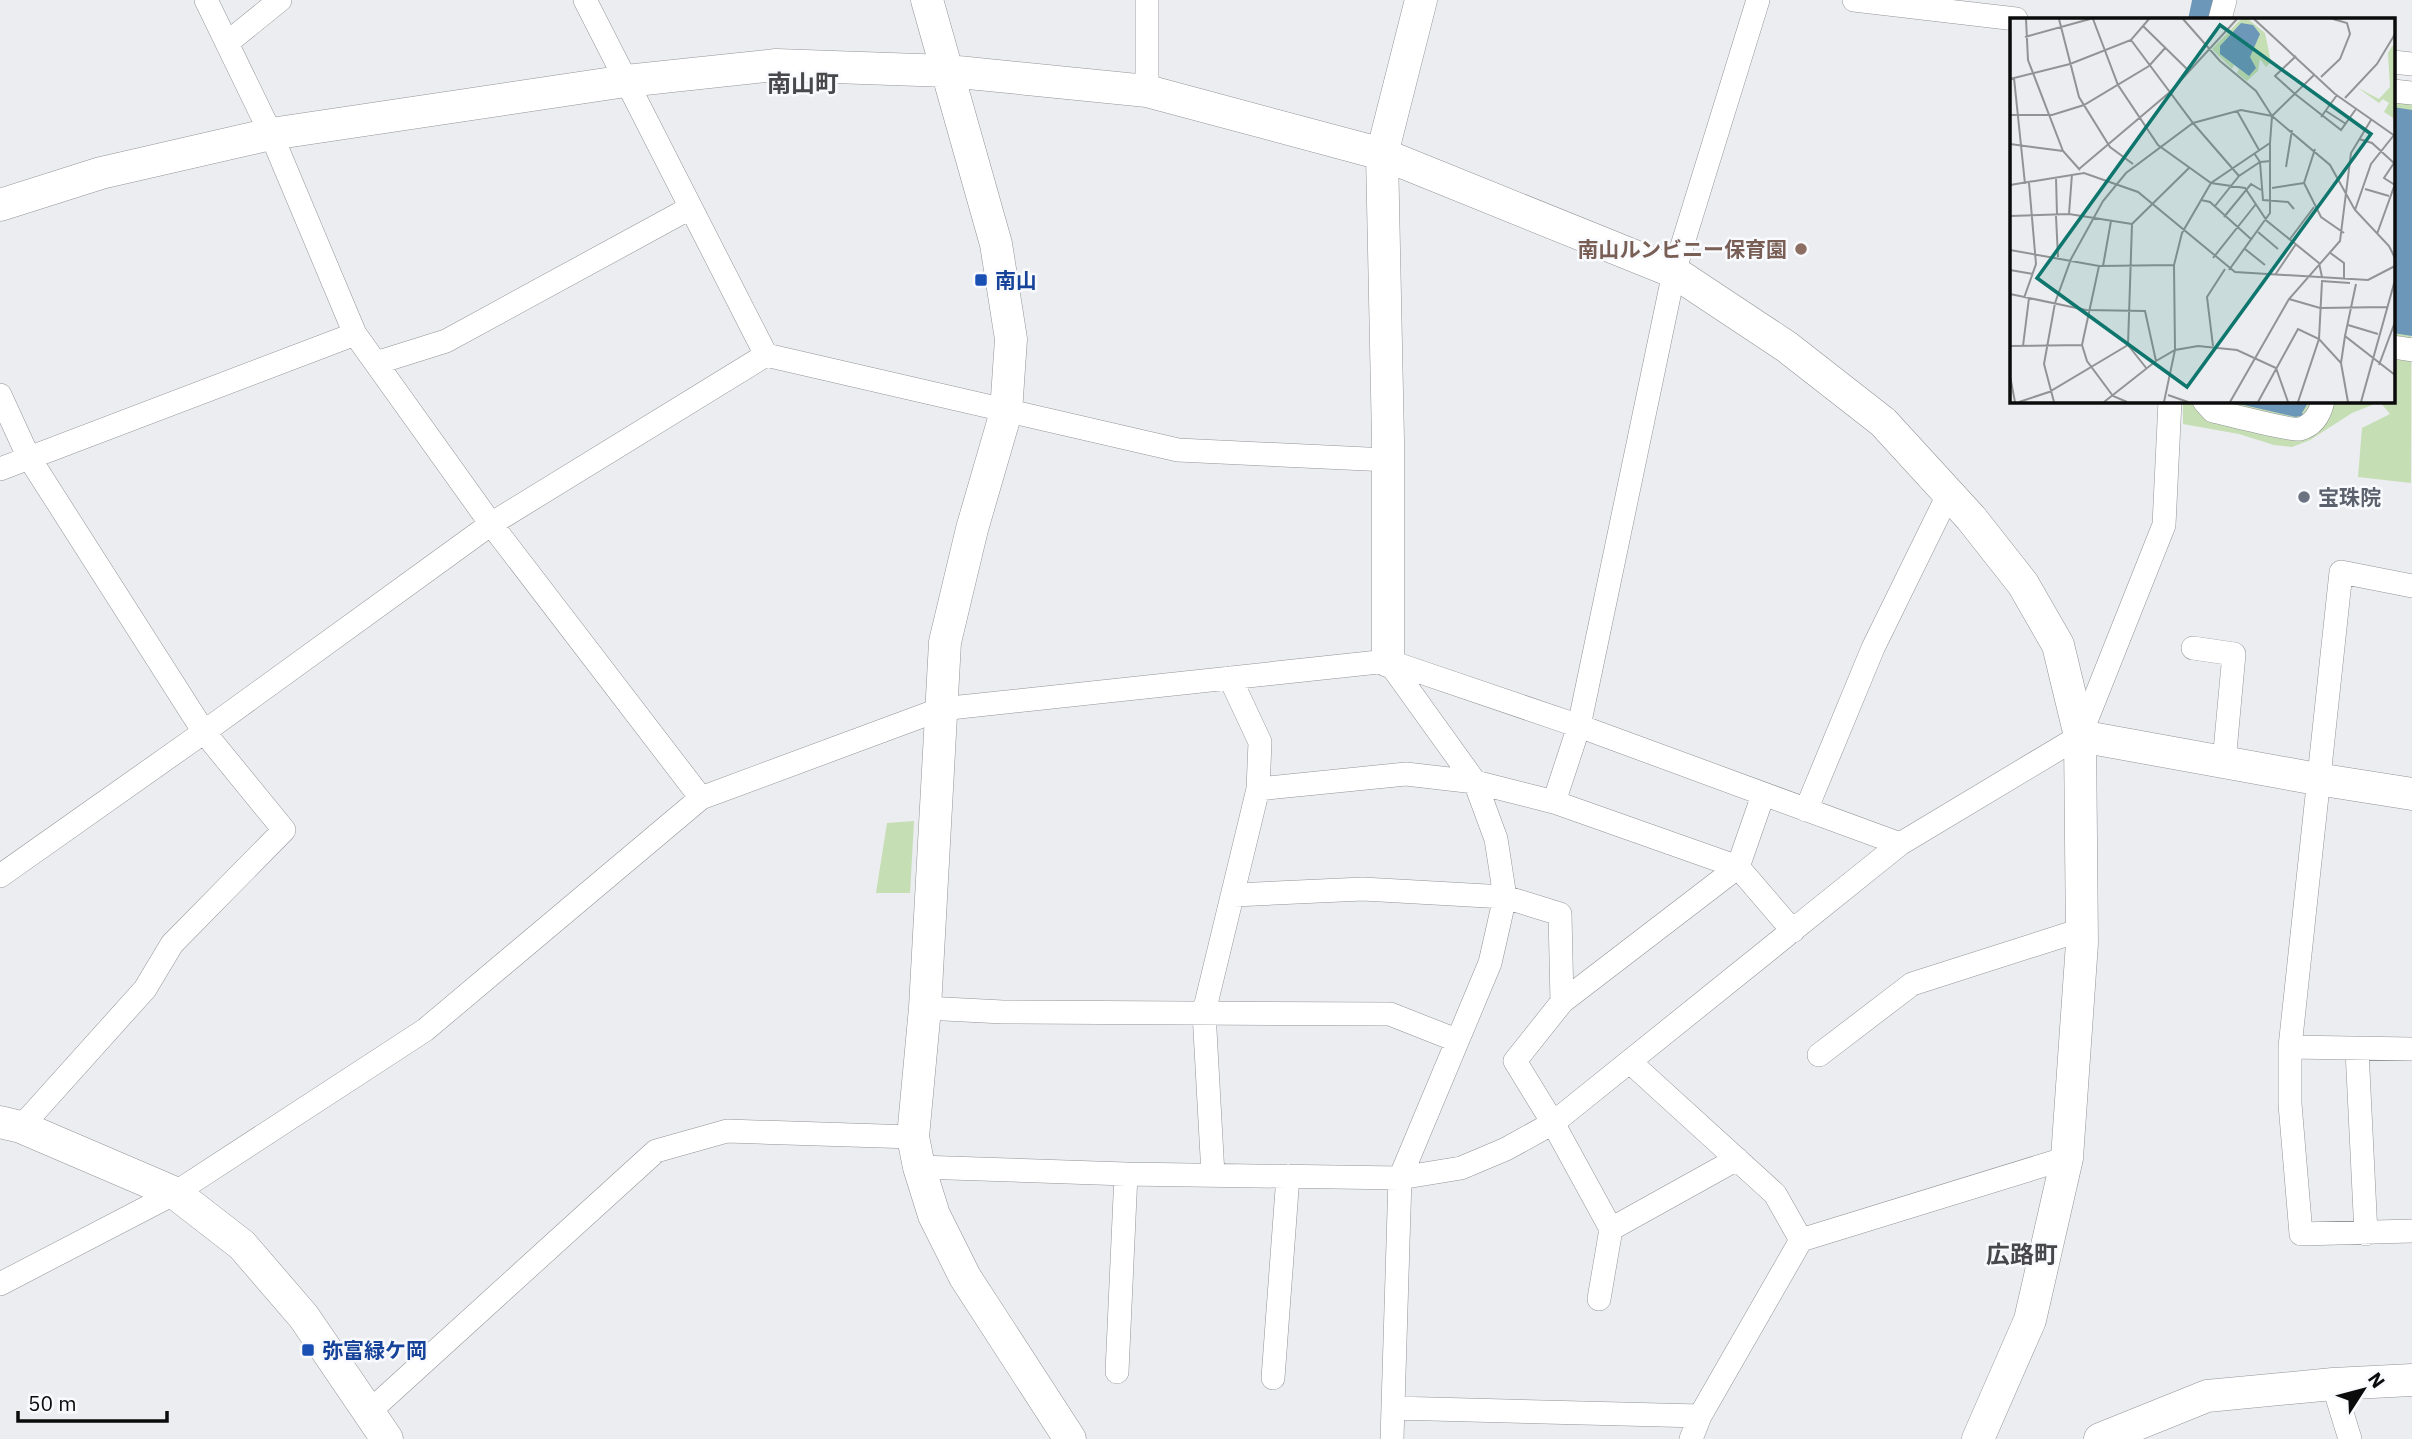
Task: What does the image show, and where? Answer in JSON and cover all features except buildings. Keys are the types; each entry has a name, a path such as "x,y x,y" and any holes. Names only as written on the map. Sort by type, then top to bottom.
{"street":[{"path":"206,0 271,134 355,334 491,524 701,798"},
{"path":"227,43 280,0"},
{"path":"585,0 766,355"},
{"path":"927,0 996,244 1011,339 1006,412 972,529 945,642 916,1152 934,1215 965,1277 1070,1439"},
{"path":"1147,0 1147,91"},
{"path":"1392,1439 1400,1178 1490,962 1504,897 1496,839 1475,782 1388,661 1388,460 1382,154 1421,0"},
{"path":"1554,802 1579,726 1674,272 1758,0"},
{"path":"1854,0 1985,8 2013,18"},
{"path":"2220,18 2225,0"},
{"path":"2394,62 2412,64"},
{"path":"0,205 101,173 271,134 625,81 776,65 948,71 1147,91 1382,154 1674,272 1787,347 1883,422 1971,518 2023,584 2058,645 2080,736 2081,930 2067,1158 2030,1320 1978,1439"},
{"path":"2394,91 2412,93"},
{"path":"376,363 446,341 690,208"},
{"path":"0,469 28,456 355,334"},
{"path":"2394,347 2412,349"},
{"path":"0,876 491,524 766,355 1178,450 1388,460"},
{"path":"0,395 28,456 204,732 284,830 173,944 145,989 10,1125 175,1193 242,1245 304,1317 387,1439"},
{"path":"370,1411 656,1151 727,1131 1126,1174 1400,1178 1461,1168 1506,1149 1553,1123 1900,844 2080,736 2164,525 2170,402"},
{"path":"2205,402 2213,411 2298,430 2314,422 2323,402"},
{"path":"1806,810 1873,648 1949,493"},
{"path":"2412,586 2341,572 2290,1046 2290,1104 2301,1234 2412,1231"},
{"path":"2193,648 2234,654 2224,762"},
{"path":"0,1284 175,1193 425,1030 701,798 941,709 1388,661 1579,726 1900,844"},
{"path":"1213,1175 1204,1012 1258,789 1260,742 1230,678"},
{"path":"2080,736 2412,794"},
{"path":"1258,789 1406,774 1475,782 1554,802 1738,867 1793,931"},
{"path":"1599,1298 1611,1229 1553,1123 1515,1061 1562,1002 1738,867 1763,795"},
{"path":"1234,895 1363,889 1504,897 1560,914 1562,1002"},
{"path":"1819,1055 1912,984 2081,930"},
{"path":"925,1008 1003,1012 1390,1014 1456,1040"},
{"path":"2290,1046 2357,1050 2412,1049"},
{"path":"2357,1050 2366,1234"},
{"path":"1630,1062 1775,1194 1801,1240"},
{"path":"1691,1439 1700,1416 1801,1240 2067,1158"},
{"path":"1611,1229 1737,1159"},
{"path":"1117,1371 1126,1174"},
{"path":"1273,1378 1288,1176"},
{"path":"2100,1439 2207,1396 2333,1384 2412,1380"},
{"path":"2333,1384 2350,1439"},
{"path":"1393,1408 1700,1416"}],"green space":[{"path":"2394,79 2412,82 2411,483 2358,477 2362,428 2390,414 2380,402 2394,402"},
{"path":"2183,402 2380,402 2352,413 2310,440 2292,447 2183,424"},
{"path":"914,821 910,893 876,893 887,823"}],"water":[{"path":"2394,107 2412,110 2412,336 2394,333"},
{"path":"2223,402 2231,402 2228,411 2222,410"},
{"path":"2231,402 2308,402 2302,413 2308,421 2304,423 2299,416"}],"waterway":[{"path":"2206,18 2210,0"}],"place":[{"name":"南山ルンビニー保育園","path":"1801,249"},
{"name":"南山","path":"981,280"},
{"name":"宝珠院","path":"2304,497"},
{"name":"弥富緑ケ岡","path":"308,1350"}],"district":[{"name":"南山町","path":"803,83"},
{"name":"広路町","path":"2022,1254"}]}
